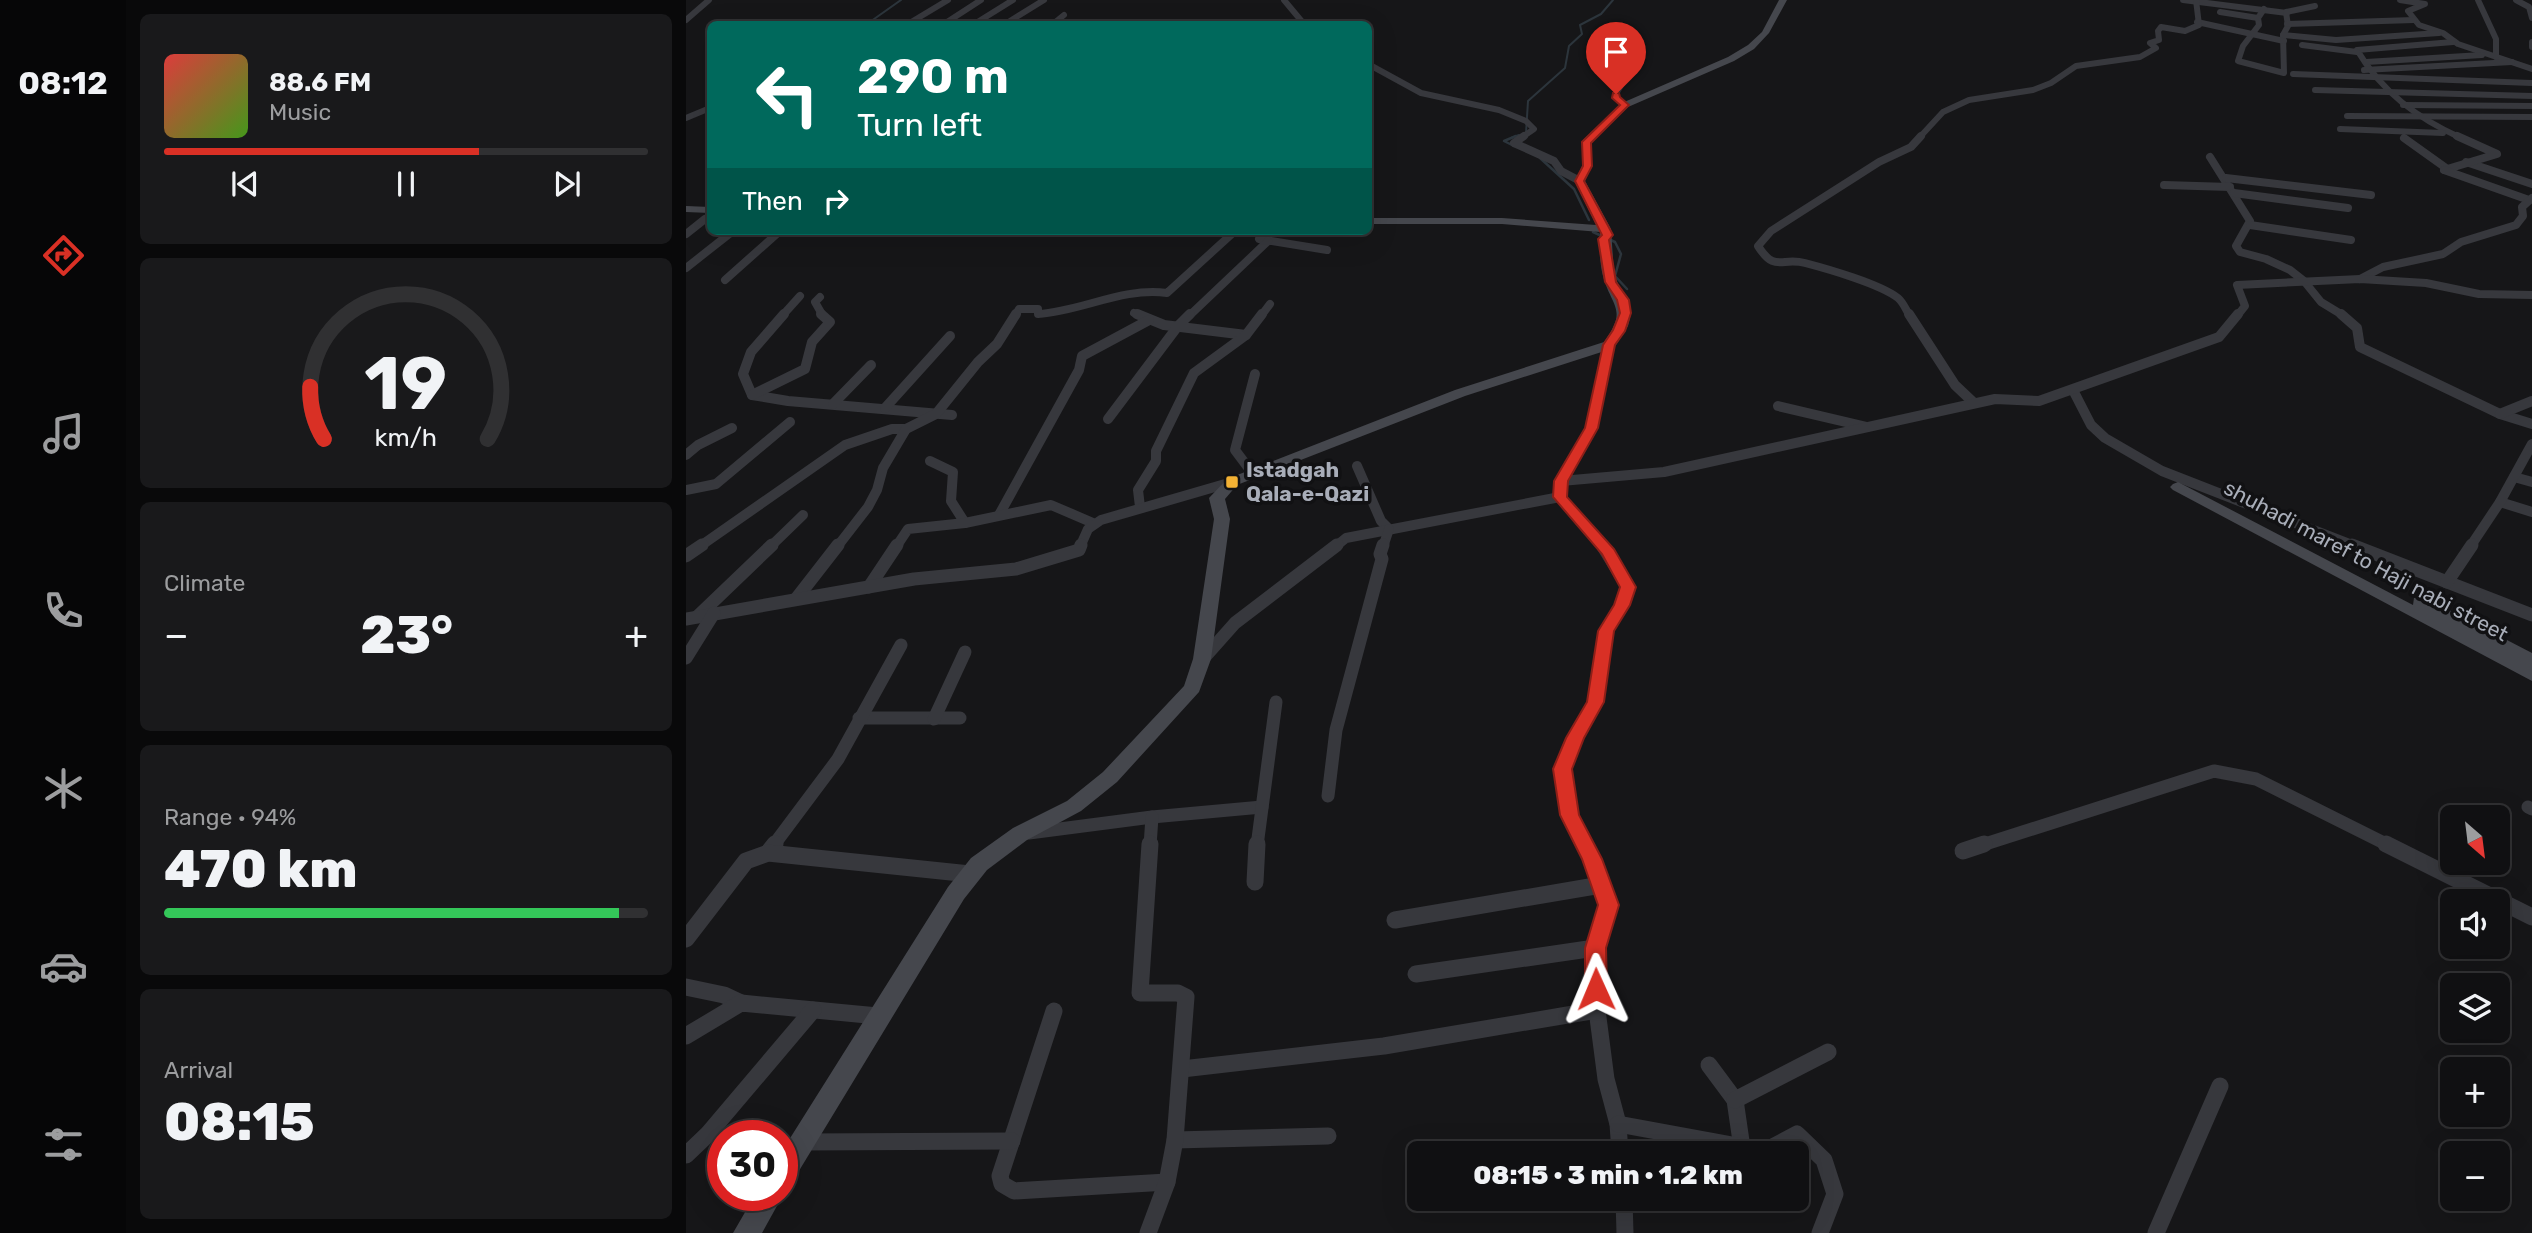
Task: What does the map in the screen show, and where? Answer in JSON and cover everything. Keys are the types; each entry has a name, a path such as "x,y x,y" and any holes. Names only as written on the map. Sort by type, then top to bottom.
{"street":[{"path":"687,19 709,0"},
{"path":"915,21 948,0"},
{"path":"949,21 981,0"},
{"path":"979,21 1013,0"},
{"path":"1010,21 1044,0"},
{"path":"1284,0 1302,21"},
{"path":"1580,181 1587,166 1586,142 1625,105 1751,47 1765,33 1783,0"},
{"path":"2183,0 2287,13 2315,6"},
{"path":"2400,0 2425,4 2408,11 2419,25 2443,33 2464,47 2532,68"},
{"path":"2478,0 2496,39 2496,57"},
{"path":"2516,0 2529,7 2532,18"},
{"path":"1973,403 1955,385 1900,299 1869,282 1858,281 1802,262 1775,264 1765,257 1758,246 1771,231 1879,162 1911,147 1943,113 1969,100 2016,95 2033,90 2051,83 2076,66 2103,64 2147,55 2156,48 2150,43 2159,40 2158,31 2161,27 2185,31 2199,25 2196,1"},
{"path":"2260,1 2270,2"},
{"path":"686,9 702,7"},
{"path":"2198,9 2258,18"},
{"path":"2264,9 2258,18 2259,25 2243,46 2238,61 2284,73 2287,13"},
{"path":"2388,12 2413,17"},
{"path":"2297,14 2362,14"},
{"path":"1057,21 1064,15"},
{"path":"2287,24 2413,17"},
{"path":"2197,22 2287,42 2358,53 2464,47"},
{"path":"2287,42 2443,33"},
{"path":"2358,53 2357,50 2453,42"},
{"path":"1625,105 1616,98 1616,94 1637,57 1640,45"},
{"path":"2358,53 2366,62 2368,70 2388,92 2421,119 2497,154 2446,168"},
{"path":"2366,62 2486,54"},
{"path":"2283,66 2368,70 2512,62"},
{"path":"1372,67 1396,82 1423,94 1510,113 1527,121 1534,129 1514,143 1554,161 1561,171 1580,181 1605,232 1611,282 1623,300 1626,313 1619,331 1609,345 1591,428 1561,481 1560,497 1608,552 1628,587 1622,605 1606,631 1596,702 1575,738 1563,769 1570,815 1592,859 1608,905 1595,948 1597,1010 1606,1079 1618,1124 1619,1141"},
{"path":"2293,74 2532,83"},
{"path":"2315,90 2532,96"},
{"path":"2403,105 2532,106"},
{"path":"686,118 707,109"},
{"path":"2347,116 2421,119 2532,117"},
{"path":"2340,129 2447,133"},
{"path":"2360,279 2383,267 2443,254 2461,242 2516,225 2524,216 2522,207 2531,199 2444,170 2446,168 2404,138"},
{"path":"2210,157 2226,178 2250,220 2250,225"},
{"path":"2466,162 2532,184"},
{"path":"2226,178 2371,195"},
{"path":"2164,185 2232,190 2348,208"},
{"path":"686,209 707,214"},
{"path":"686,214 707,215"},
{"path":"686,234 707,217"},
{"path":"1372,218 1502,221 1605,232"},
{"path":"2250,225 2351,240"},
{"path":"2250,225 2236,246 2241,252 2266,258 2291,270 2303,280 2320,302 2353,320 2360,335 2360,347 2500,414 2532,424"},
{"path":"686,268 728,235"},
{"path":"725,280 776,235"},
{"path":"686,556 845,445 892,429 906,429 936,414 978,362 997,344 1019,309 1038,309 1038,314 1051,313 1079,307 1096,299 1148,288 1167,293 1231,235"},
{"path":"1268,235 1259,239 1327,250"},
{"path":"1108,419 1178,326 1268,241"},
{"path":"1561,481 1664,472 1871,428 1995,398 2039,401 2219,337 2245,306 2238,285 2360,279 2426,283 2479,294 2532,295"},
{"path":"752,395 743,374 751,352 800,296"},
{"path":"752,395 805,369 812,342 830,322 819,312 816,302 820,297"},
{"path":"1140,507 1138,490 1156,461 1156,451 1178,411 1188,383 1195,373 1246,335 1270,304"},
{"path":"1134,313 1149,320 1178,326 1246,335"},
{"path":"999,515 1079,370 1082,356 1149,320"},
{"path":"885,408 950,336"},
{"path":"692,618 869,587 1016,569 1060,558 1079,550 1084,531 1093,523 1232,482 1460,393 1609,345"},
{"path":"833,404 871,365"},
{"path":"1254,474 1235,450 1255,374"},
{"path":"2073,390 2091,425 2105,438 2185,484 2532,661"},
{"path":"752,395 952,415"},
{"path":"2500,414 2532,401"},
{"path":"1778,406 1871,428"},
{"path":"686,490 716,484 790,422"},
{"path":"686,455 698,445 732,428"},
{"path":"796,599 868,507 877,490 883,468 906,429"},
{"path":"2446,582 2500,502 2531,448"},
{"path":"930,461 953,472 951,500 965,523"},
{"path":"1357,466 1381,522 1389,529"},
{"path":"2514,477 2532,482"},
{"path":"798,1149 878,1016 970,874 979,864 1020,834 1074,806 1110,777 1192,688 1202,659 1222,519 1217,498 1232,482"},
{"path":"2185,484 2532,615"},
{"name":"shuhadi maref to Haji nabi street","path":"2185,484 2532,676"},
{"path":"1202,659 1235,623 1346,538 1560,497"},
{"path":"2500,502 2532,512"},
{"path":"869,587 908,529 965,523 1051,505 1063,507 1076,518 1093,523"},
{"path":"692,618 803,515"},
{"path":"1328,796 1336,730 1364,634 1382,559 1380,554 1389,529"},
{"path":"686,658 714,613"},
{"path":"768,853 838,759 901,645"},
{"path":"934,719 965,652"},
{"path":"1255,882 1276,702"},
{"path":"859,718 960,718"},
{"path":"1964,851 2214,771 2225,772 2256,779 2532,917"},
{"path":"1020,834 1152,817 1262,807"},
{"path":"1148,1233 1167,1182 1175,1140 1186,997 1178,993 1144,995 1139,988 1152,817"},
{"path":"686,939 746,861 768,853 970,874"},
{"path":"1395,920 1601,885"},
{"path":"1416,974 1595,948"},
{"path":"686,987 724,995 741,1003 878,1016"},
{"path":"686,1036 741,1003"},
{"path":"686,1155 708,1134 813,1010"},
{"path":"1182,1069 1384,1046 1597,1010"},
{"path":"1054,1011 1000,1176 1002,1184 1014,1191 1167,1182"},
{"path":"1735,1100 1828,1052"},
{"path":"1709,1065 1735,1100 1741,1141"},
{"path":"2156,1233 2220,1086"},
{"path":"1618,1124 1706,1141"},
{"path":"1784,1141 1797,1134 1804,1141"},
{"path":"1175,1140 1328,1136"},
{"path":"802,1142 1012,1140"},
{"path":"1809,1146 1824,1160 1835,1194 1820,1233"},
{"path":"747,1233 760,1211"},
{"path":"1624,1211 1625,1233"}],"waterway":[{"path":"871,21 901,0"},
{"path":"1526,133 1528,101 1565,68 1569,46 1582,34 1580,25 1601,14 1613,0"},
{"path":"1513,137 1519,135"},
{"path":"1513,137 1504,141 1514,146"},
{"path":"1540,158 1574,189 1589,220"},
{"path":"1593,232 1615,242 1621,254 1615,276 1627,289"}],"place":[{"name":"Istadgah Qala-e-Qazi","path":"1232,482"}],"route":[{"path":"1596,989 1595,948 1608,905 1592,859 1570,815 1563,769 1575,738 1596,702 1606,631 1622,605 1628,587 1608,552 1560,497 1561,481 1591,428 1609,345 1619,331 1626,313 1623,300 1611,282 1604,223 1580,185 1587,166 1586,142 1625,105 1616,98 1616,94"}]}
